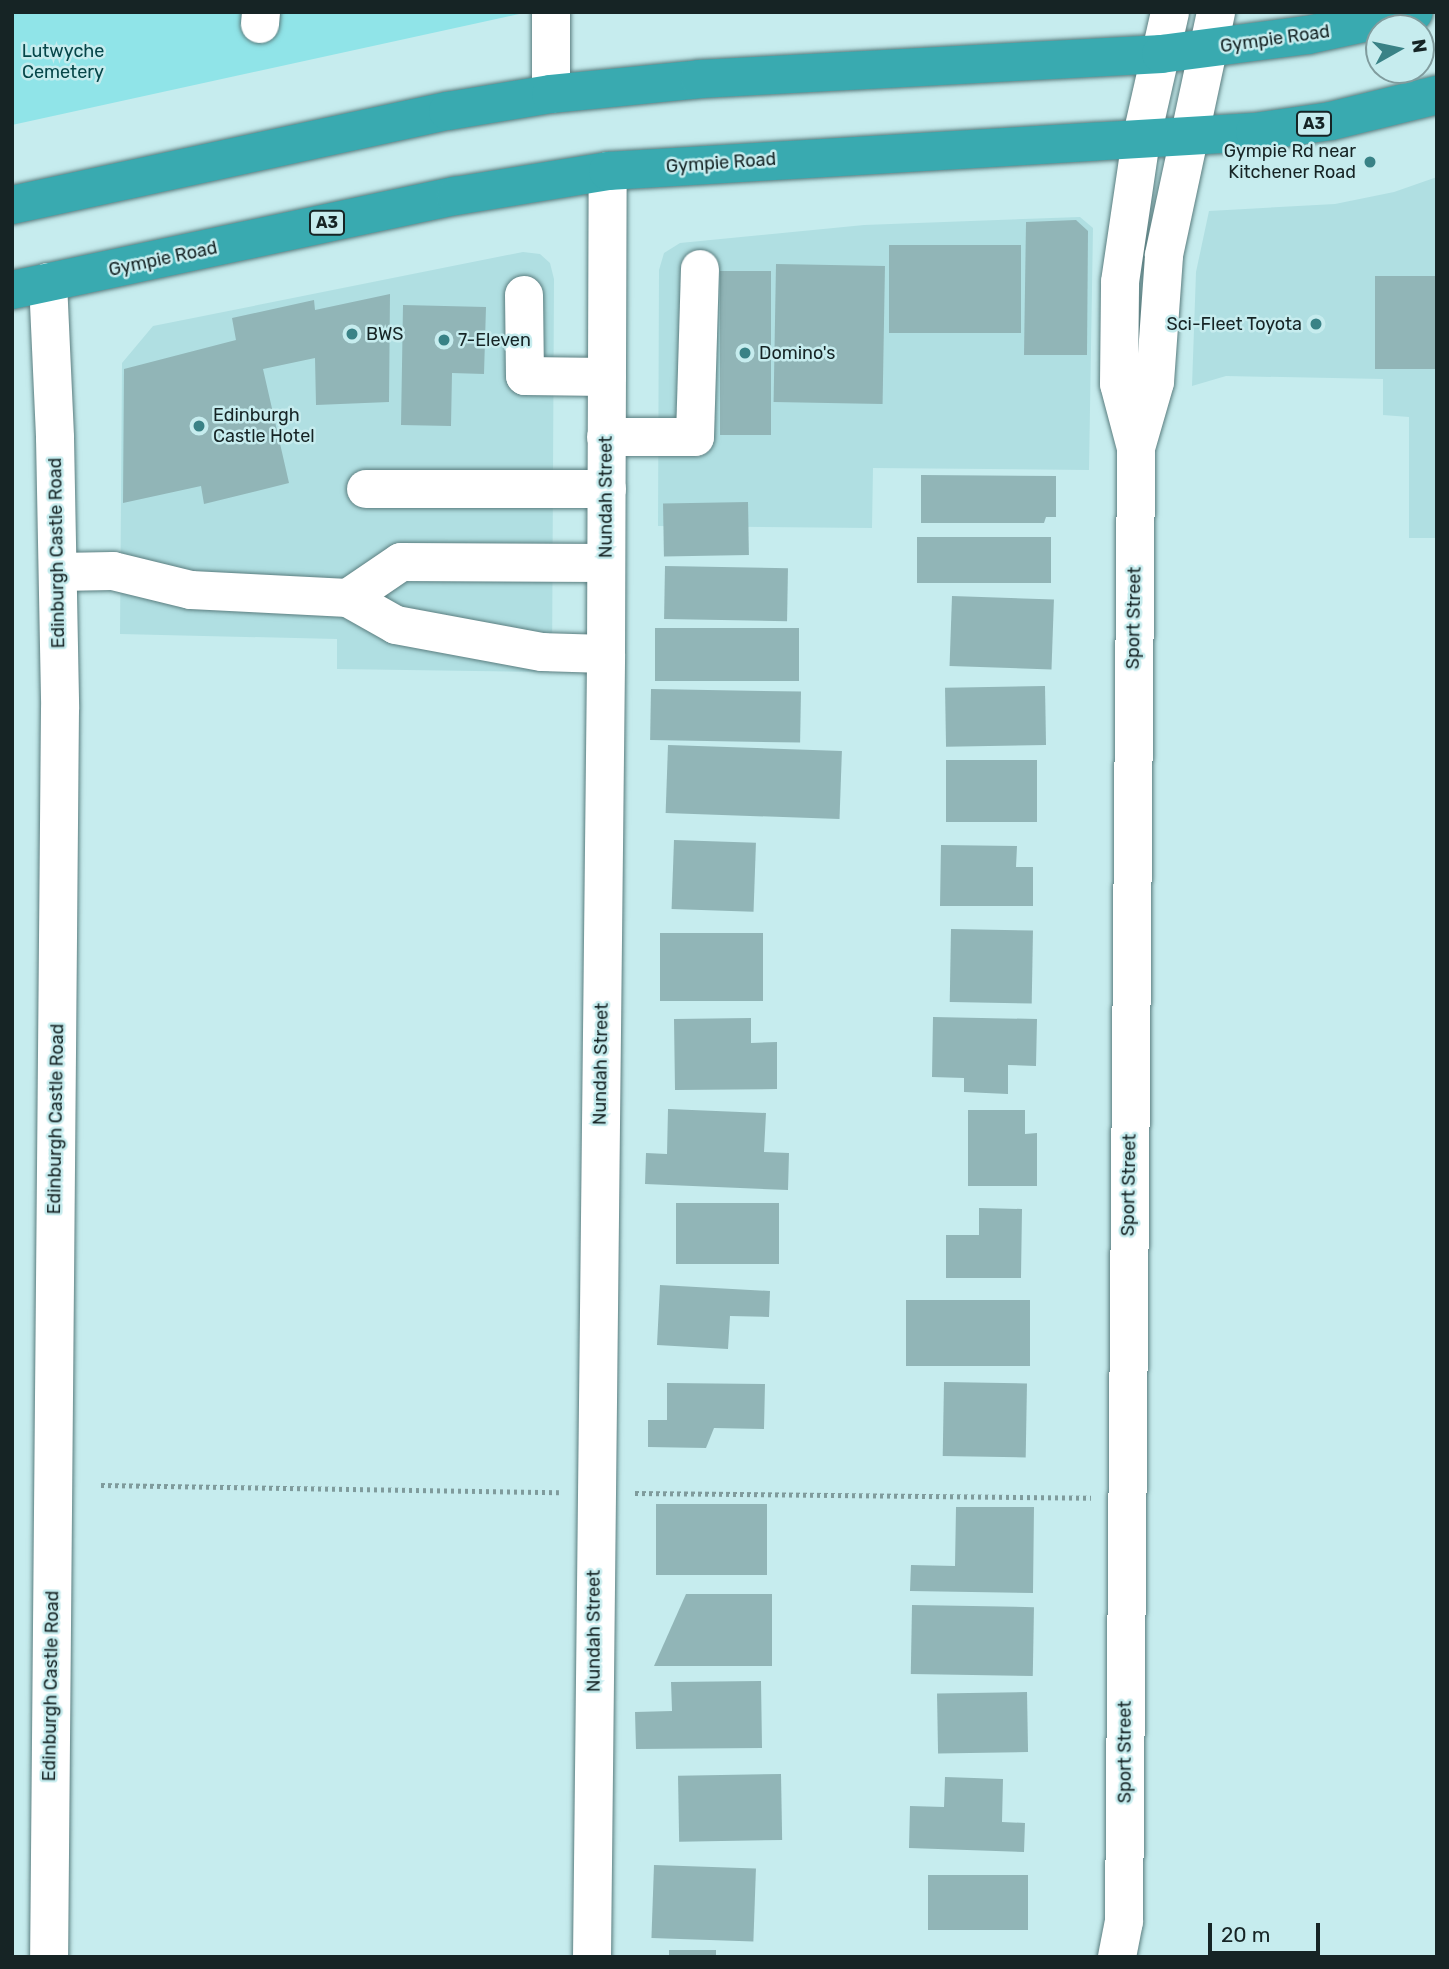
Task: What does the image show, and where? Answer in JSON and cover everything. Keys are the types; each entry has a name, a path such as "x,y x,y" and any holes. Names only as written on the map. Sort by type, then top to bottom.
{"highway":[{"name":"Gympie Road","path":"12,205 435,114 551,94 701,79 1161,54 1213,31 1308,35 1414,12"},
{"name":"Gympie Road","path":"30,286 456,196 608,171 731,161 1189,138 1281,130 1331,121 1437,95"}],"street":[{"path":"551,12 551,94"},
{"name":"Sport Street","path":"1124,1945 1136,448 1119,384 1121,261 1141,140 1170,12"},
{"name":"Sport Street","path":"1136,448 1155,382 1164,255 1213,31"},
{"name":"Nundah Street","path":"592,1957 606,654 608,171"},
{"path":"606,437 695,437 700,270"},
{"name":"Edinburgh Castle Road","path":"30,286 58,572 60,709 48,1957"},
{"path":"524,295 525,376 607,377"},
{"path":"366,489 607,489"},
{"path":"348,598 401,562 606,563"},
{"path":"58,572 113,571 191,590 348,598 396,625 541,652 606,654"}],"shaded area":[{"name":"Sci-Fleet Toyota","path":"1437,177 1437,538 1409,538 1409,417 1383,415 1383,379 1226,376 1192,386 1196,272 1209,211 1335,204 1394,192"},
{"path":"1080,217 1093,228 1089,470 873,468 872,528 658,526 659,270 664,253 680,243 864,225"},
{"path":"523,252 540,254 550,263 554,279 552,672 337,669 337,639 120,634 122,363 153,326"}],"green space":[{"name":"Lutwyche Cemetery","path":"12,12 528,12 12,125"}],"building":[{"path":"1076,220 1088,231 1087,355 1024,355 1026,222"},
{"path":"889,245 1021,245 1021,333 889,333"},
{"path":"776,264 885,266 883,404 774,402"},
{"name":"Domino's","path":"720,271 771,271 771,435 720,435"},
{"path":"1375,276 1437,276 1437,369 1375,369"},
{"name":"Edinburgh Castle Hotel","path":"390,294 389,402 316,405 315,358 263,369 289,483 204,504 201,486 123,503 124,369 236,340 232,318 314,300 315,310"},
{"name":"7-Eleven","path":"403,305 486,307 484,374 452,373 451,426 401,425"},
{"path":"921,475 1056,476 1056,517 1046,517 1044,523 921,523"},
{"path":"748,502 749,555 664,556 663,503"},
{"path":"917,537 1051,537 1051,583 917,583"},
{"path":"665,566 788,568 787,621 664,619"},
{"path":"952,596 1054,600 1051,670 950,666"},
{"path":"655,628 799,628 799,681 655,681"},
{"path":"1045,686 1046,745 946,747 945,688"},
{"path":"651,689 801,692 800,743 650,740"},
{"path":"668,745 842,751 840,819 666,813"},
{"path":"946,760 1037,760 1037,822 946,822"},
{"path":"674,840 756,843 754,912 672,909"},
{"path":"941,845 1017,846 1016,867 1033,867 1033,906 940,906"},
{"path":"951,929 1033,930 1032,1003 950,1002"},
{"path":"660,933 763,933 763,1001 660,1001"},
{"path":"933,1017 1037,1019 1036,1066 1008,1065 1008,1094 964,1092 964,1078 932,1077"},
{"path":"751,1018 751,1043 777,1042 777,1089 675,1090 674,1019"},
{"path":"668,1109 766,1113 764,1152 789,1153 788,1190 645,1184 646,1153 667,1154"},
{"path":"968,1110 1025,1110 1025,1134 1037,1133 1037,1186 968,1186"},
{"path":"676,1203 779,1203 779,1264 676,1264"},
{"path":"979,1208 1022,1209 1021,1278 946,1278 946,1235 979,1235"},
{"path":"660,1285 770,1291 769,1317 730,1316 728,1349 657,1345"},
{"path":"906,1300 1030,1300 1030,1366 906,1366"},
{"path":"944,1382 1027,1383 1026,1457 943,1456"},
{"path":"667,1383 765,1384 764,1429 714,1428 706,1448 648,1447 648,1420 667,1420"},
{"path":"656,1504 767,1504 767,1575 656,1575"},
{"path":"956,1507 1034,1507 1033,1593 910,1591 911,1565 955,1566"},
{"path":"686,1594 772,1594 772,1666 654,1666"},
{"path":"912,1605 1034,1607 1033,1676 911,1674"},
{"path":"761,1681 762,1748 636,1749 635,1712 672,1711 671,1682"},
{"path":"1027,1692 1028,1752 938,1754 937,1694"},
{"path":"781,1774 782,1840 679,1842 678,1776"},
{"path":"945,1777 1003,1779 1002,1822 1025,1823 1024,1852 909,1848 910,1806 944,1807"},
{"path":"654,1865 756,1869 753,1942 651,1938"},
{"path":"928,1875 1028,1875 1028,1930 928,1930"},
{"path":"669,1950 716,1950 716,1957 669,1957"}],"place":[{"name":"Gympie Rd near Kitchener Road","path":"1370,162"},
{"name":"Sci-Fleet Toyota","path":"1316,324"},
{"name":"BWS","path":"352,334"},
{"name":"7-Eleven","path":"444,340"},
{"name":"Domino's","path":"745,353"},
{"name":"Edinburgh Castle Hotel","path":"199,426"}]}
